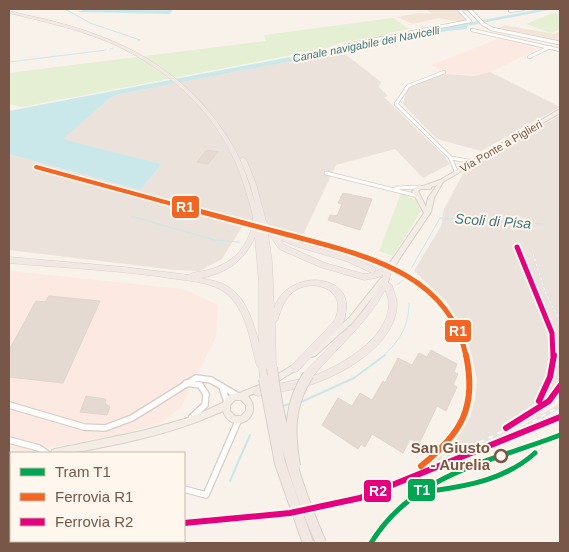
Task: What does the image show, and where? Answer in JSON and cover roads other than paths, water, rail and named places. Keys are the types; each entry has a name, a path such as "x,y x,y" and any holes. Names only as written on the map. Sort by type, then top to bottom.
{"highway":[{"path":"9,11 97,36 136,51 185,82 221,121 245,163 259,218 263,271 270,312 277,410 298,490 321,543"},
{"path":"259,218 282,247 292,252 354,275 372,276 389,271"},
{"path":"178,276 207,274 233,262 250,244 259,218"},
{"path":"270,231 292,243 355,261 372,270"},
{"path":"9,260 178,276 223,286 236,298 245,316 273,442 290,497 308,543"},
{"path":"298,490 289,432 289,418 294,399 308,374 375,300 384,286 389,271"},
{"path":"261,386 270,312 287,292 308,282 327,285 337,292 341,299 342,312 340,320 295,368"},
{"path":"261,386 314,379 345,363 374,343 384,334 392,319 393,304 388,286"}],"main road":[{"name":"Via Ponte a Piglieri","path":"239,396 295,368 351,320 369,300 426,215 432,195 442,182 456,171 560,111"},
{"name":"Via Ponte a Piglieri","path":"422,187 442,182"},
{"path":"426,215 426,207 415,191 422,187 432,195"},
{"path":"418,196 432,195"},
{"name":"Via Ponte a Piglieri","path":"250,403 261,386"},
{"path":"66,452 132,439 181,424 207,415 227,404 232,398 239,396 250,403 248,414 238,420 227,414 207,415"},
{"path":"227,404 227,414"}],"street":[{"path":"464,9 494,30 560,50"},
{"path":"346,45 470,22 464,9"},
{"path":"510,11 523,9"},
{"path":"472,30 560,43"},
{"path":"529,57 551,47"},
{"path":"444,72 410,84 403,90 396,103 450,157 456,171"},
{"path":"450,157 461,161 474,162"},
{"path":"326,173 418,196"},
{"path":"387,188 422,187"},
{"path":"9,404 84,427 100,429 114,426 132,418 184,384 201,378 239,396"},
{"path":"181,424 199,412 207,399 205,390 200,385 184,384"},
{"path":"222,387 227,404"},
{"path":"185,489 206,495 238,420"},
{"path":"9,440 39,448 45,452"}],"water":[{"path":"86,9 173,9 170,14 77,12"},
{"name":"Canale navigabile dei Navicelli","path":"540,9 554,9 467,26 467,29 447,31 120,94 110,98 63,139 162,164 140,190 9,154 9,111"}],"waterway":[{"path":"65,9 90,23 140,40 138,41"},
{"path":"9,62 106,50"},
{"path":"131,216 214,240 239,242"},
{"name":"Scoli di Pisa","path":"412,267 440,218 544,224"},
{"path":"334,251 362,259 379,269"},
{"name":"Scoli di Pisa","path":"397,285 407,277"},
{"name":"Scoli di Pisa","path":"383,356 402,332 409,311 409,303"},
{"name":"Scoli di Pisa","path":"301,402 354,378 385,355"},
{"name":"Scoli di Pisa","path":"282,406 290,404"},
{"name":"Scoli di Pisa","path":"230,481 250,435"}],"railway":[{"path":"36,167 243,223"},
{"path":"284,234 388,264"},
{"path":"517,247 552,333 553,355"},
{"path":"533,254 546,294 560,321"},
{"path":"395,267 419,284 450,316 464,342 468,356"},
{"path":"421,466 446,443 463,418 471,389 468,355"},
{"path":"535,407 549,382 553,355"},
{"path":"433,461 485,440 518,423 548,400 560,386"},
{"path":"524,427 560,406"},
{"path":"185,523 290,513 360,498 560,417"},
{"path":"371,543 388,520 408,501 431,486 455,473 560,435"},
{"path":"427,492 466,486 505,474 529,459 543,444"}],"tram line":[{"name":"T1","path":"371,543 399,506 427,487 464,470 560,435"},
{"name":"T1","path":"431,491 470,486 519,467 535,453"}],"rail line":[{"name":"R1","path":"36,167 362,255 382,262 418,283 434,296 447,312 457,329 465,349 470,387 467,410 462,423 441,450 421,466"},
{"name":"R2","path":"517,247 552,333 554,351 552,368 548,385 539,401"},
{"name":"R2","path":"506,428 549,401 560,386"},
{"name":"R2","path":"185,523 290,513 360,498 456,461 560,417"}],"place":[{"name":"San Giusto - Aurelia","path":"501,456"}]}
